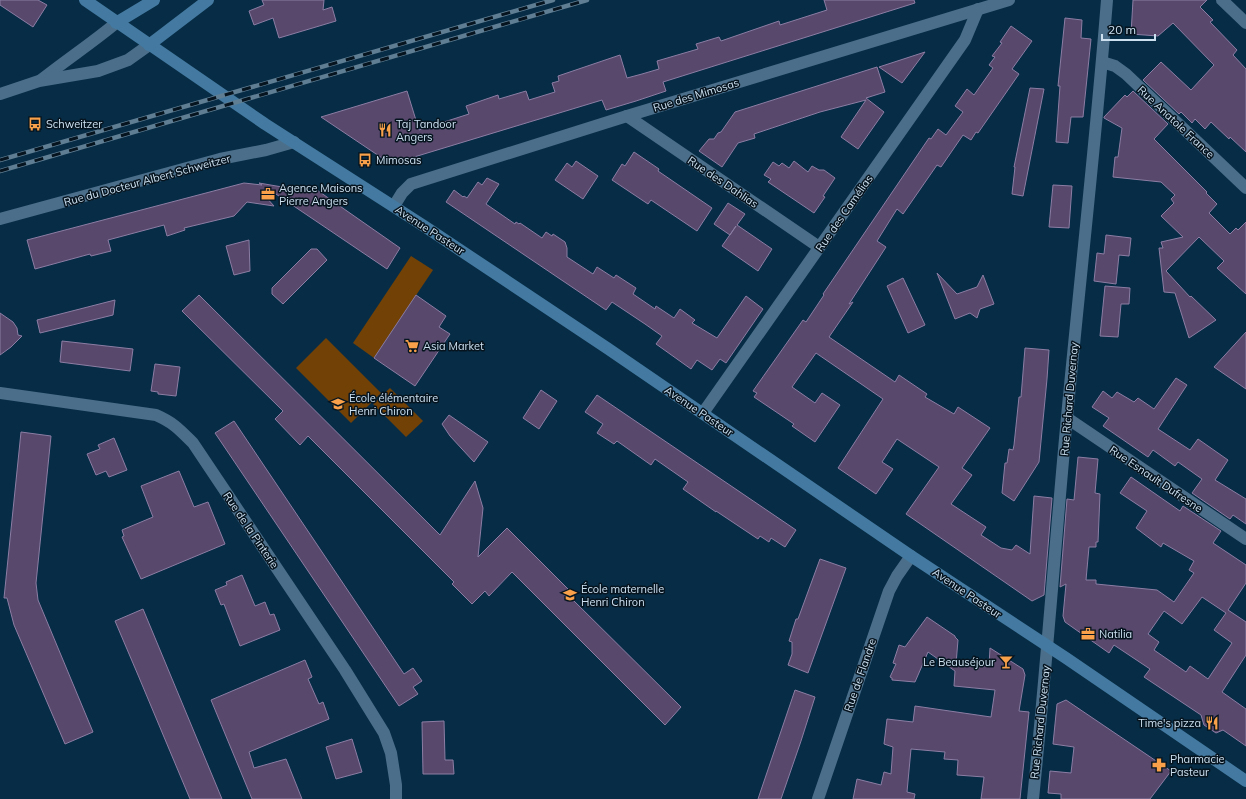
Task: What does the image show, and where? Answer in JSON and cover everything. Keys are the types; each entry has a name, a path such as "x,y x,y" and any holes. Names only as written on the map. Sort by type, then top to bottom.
{"main road":[{"name":"Avenue Pasteur","path":"84,0 265,124 394,206 703,413 912,556 1156,718 1246,781"},
{"path":"116,23 154,0"},
{"path":"149,45 208,0"}],"street":[{"name":"Rue des Mimosas","path":"394,206 402,192 410,184 627,116 1009,0"},
{"name":"Rue Richard Duvernay","path":"1033,799 1046,674 1047,646 1067,418 1107,0"},
{"path":"1222,0 1246,23"},
{"name":"Rue des Camélias","path":"703,413 965,40 978,9"},
{"path":"39,81 97,39 116,23"},
{"path":"0,94 39,81 98,71 128,60 149,45"},
{"name":"Rue Anatole France","path":"1102,62 1115,66 1126,74 1246,188"},
{"name":"Rue des Dahlias","path":"627,116 819,247"},
{"name":"Rue du Docteur Albert Schweitzer","path":"0,219 220,159 266,150 294,142"},
{"name":"Rue de la Pinterie","path":"0,393 156,415 172,422 179,429 192,443 345,670 384,733 391,753 396,785 396,799"},
{"name":"Rue Esnault Dufresne","path":"1067,418 1246,539"},
{"name":"Rue de Flandre","path":"818,799 889,591 897,576 912,556"}],"shaded area":[{"path":"411,256 433,270 374,358 353,343"},
{"path":"326,338 381,393 351,423 296,368"},
{"path":"390,388 423,421 406,437 373,404"}],"building":[{"path":"0,0 38,0 47,5 33,27 0,5"},
{"path":"262,0 324,0 323,10 332,7 336,21 279,38 273,18 254,25 249,11 264,5"},
{"path":"824,0 914,0 915,3 663,82 666,91 636,101 606,110 602,100 391,164 321,117 407,91 419,130 469,114 466,106 498,95 499,99 526,91 529,100 555,92 552,83 559,81 558,76 620,55 627,78 659,69 657,61 698,49 696,44 719,37 721,41 779,21 780,25 827,10"},
{"path":"1133,0 1207,0 1200,7 1213,20 1210,22 1237,50 1233,55 1246,69 1246,152 1211,122 1205,129 1195,119 1192,123 1181,112 1179,114 1143,80 1161,62 1191,90 1214,65 1173,23 1158,36 1131,34"},
{"path":"1065,18 1082,20 1081,38 1091,39 1083,117 1071,117 1068,143 1056,142 1060,86 1058,86"},
{"path":"1011,26 1032,41 1012,69 1019,74 978,133 976,132 971,140 963,135 941,167 937,165 903,214 897,209 877,241 886,247 849,304 853,302 829,337 895,382 899,375 927,394 925,397 954,414 958,407 990,428 962,468 972,475 951,504 986,527 981,535 1001,548 1012,550 1016,545 1030,554 1034,496 1052,498 1044,595 1032,601 906,514 939,467 897,439 882,462 893,469 876,494 838,468 883,399 816,353 792,387 815,403 822,393 840,405 815,442 792,426 794,424 754,397 757,393 753,391 803,320 806,322 824,295 823,294 929,138 931,139 938,129 946,135 963,112 955,106 967,89 974,95 993,68 989,65 995,57 992,56 1002,43 1000,42"},
{"path":"925,52 902,83 879,67"},
{"path":"877,67 885,92 866,98 884,112 858,149 841,137 866,100 820,112 754,134 755,138 738,143 722,167 699,151 709,139 714,139 718,133 721,132 735,112"},
{"path":"1030,88 1044,89 1023,196 1012,194 1014,167"},
{"path":"1133,91 1168,124 1154,139 1217,204 1209,213 1230,234 1236,228 1238,230 1246,222 1246,294 1217,268 1224,261 1199,237 1166,271 1190,297 1191,296 1216,320 1189,338 1175,293 1164,292 1159,248 1163,248 1161,242 1183,237 1161,216 1174,203 1171,199 1175,195 1161,182 1113,177 1115,157 1118,157 1122,128 1104,117 1125,95 1127,97"},
{"path":"634,152 659,169 658,171 712,208 697,231 651,200 648,204 612,180 622,164 625,166"},
{"path":"576,161 598,176 583,199 555,180 567,163 572,167"},
{"path":"794,161 808,172 812,166 819,170 824,170 835,178 823,196 825,197 814,213 768,182 771,179 764,175 773,162 779,166 782,163 789,168"},
{"path":"487,178 499,184 486,204 515,224 516,222 519,224 520,223 542,238 546,232 552,236 553,234 565,242 567,257 593,274 597,267 614,278 616,275 636,288 633,294 655,309 656,306 674,318 680,309 695,320 692,323 717,338 746,296 763,309 726,363 720,359 712,370 697,360 691,369 656,344 662,336 645,324 612,302 606,310 446,202 454,190 463,197 464,196 467,198 478,182 482,185"},
{"path":"244,183 262,185 259,183 311,192 314,188 400,248 387,269 270,190 265,196 274,206 247,202 234,216 184,228 185,230 167,236 164,225 108,240 111,251 91,256 90,254 35,269 27,240"},
{"path":"1053,185 1072,186 1069,228 1049,227"},
{"path":"728,203 745,214 737,225 772,249 758,271 722,246 730,235 714,224"},
{"path":"1106,235 1131,238 1129,256 1119,255 1116,284 1094,281 1097,253 1104,254"},
{"path":"249,240 250,271 234,275 226,246"},
{"path":"311,249 317,249 327,260 283,304 272,294 272,288"},
{"path":"937,273 957,294 977,287 983,275 994,304 980,309 977,318 970,313 955,319"},
{"path":"903,278 925,325 908,333 887,286"},
{"path":"1105,286 1130,288 1129,304 1121,304 1118,337 1100,336"},
{"path":"199,295 440,535 475,481 483,508 478,557 507,528 574,595 571,598 681,707 665,725 512,572 489,596 485,591 472,604 452,584 454,582 308,436 300,445 275,419 283,411 182,311"},
{"name":"Asia Market","path":"416,295 446,316 439,327 450,334 415,386 374,358"},
{"path":"115,300 113,315 40,333 37,320"},
{"path":"0,313 13,322 17,328 18,335 22,336 0,355"},
{"path":"1246,332 1246,389 1214,367"},
{"path":"62,341 133,349 130,371 60,362"},
{"path":"1025,348 1049,350 1047,379 1039,462 1014,501 1002,493 1005,463 1007,463 1009,449 1013,450 1014,445 1019,397 1021,397"},
{"path":"155,364 180,367 176,396 158,394 158,392 151,391"},
{"path":"1176,378 1187,385 1158,429 1190,450 1198,439 1228,460 1215,480 1246,499 1246,524 1233,515 1230,519 1192,493 1202,479 1178,462 1175,466 1153,450 1148,457 1103,426 1109,418 1092,407 1103,391 1112,398 1117,392 1134,402 1138,398 1154,409"},
{"path":"541,390 557,401 539,429 523,418"},
{"path":"597,395 796,530 785,547 771,538 769,542 760,536 758,539 716,512 683,489 688,482 655,459 651,465 617,441 614,444 597,433 603,424 585,412"},
{"path":"449,415 488,442 474,462 450,436 442,424"},
{"path":"234,421 404,674 413,668 422,681 413,687 418,694 399,706 215,433"},
{"path":"21,432 51,436 36,583 38,600 93,732 65,744 14,625 7,598 4,598"},
{"path":"114,438 127,470 109,477 106,471 96,475 87,454 100,449 98,445"},
{"path":"1078,457 1098,459 1095,493 1100,494 1098,542 1096,542 1096,547 1089,547 1086,580 1096,580 1096,584 1157,590 1174,602 1194,573 1189,570 1194,561 1163,543 1161,547 1136,528 1147,511 1120,493 1131,477 1180,511 1183,506 1221,531 1213,543 1246,565 1246,583 1228,610 1246,622 1246,655 1222,692 1246,709 1246,746 1223,730 1216,733 1204,725 1201,715 1144,677 1150,669 1114,645 1109,653 1065,622 1063,616 1066,584 1060,587 1067,499 1074,500","holes":["1202,597 1226,613 1214,630 1232,643 1208,679 1190,666 1186,672 1154,650 1159,642 1148,634 1164,611 1182,624"]},
{"path":"179,471 194,507 208,502 225,544 141,579 122,537 124,536 122,530 153,517 141,486"},
{"path":"820,559 846,568 808,673 788,665 792,654 792,642 789,641 796,619 798,619"},
{"path":"242,575 255,606 265,602 270,615 274,614 280,630 240,646 224,604 221,605 215,590 227,585 226,582"},
{"path":"143,609 222,799 190,799 115,621"},
{"path":"927,617 955,636 958,640 956,664 989,666 990,648 1023,669 1025,675 1019,711 1029,712 1020,799 981,799 984,777 957,775 958,760 944,759 945,752 911,749 907,792 915,794 914,799 853,799 857,779 881,785 884,772 891,774 893,747 884,744 887,719 913,722 915,706 991,717 995,690 954,686 955,671 928,652 915,682 892,680 890,677 896,664 893,663 899,645 905,647"},
{"path":"305,660 312,677 308,679 319,704 323,702 329,719 249,752 254,768 286,759 302,799 252,799 211,700"},
{"path":"795,690 815,697 801,741 781,799 758,799"},
{"path":"1066,700 1171,771 1150,799 1061,799 1061,794 1048,793 1050,771 1071,773 1074,747 1053,744 1057,704"},
{"path":"444,721 445,760 453,760 454,774 423,774 422,722"},
{"path":"352,739 362,772 336,779 326,747"}],"railway":[{"path":"0,160 553,0"},
{"path":"0,171 587,0"}],"place":[{"name":"Schweitzer","path":"35,124"},
{"name":"Taj Tandoor Angers","path":"385,130"},
{"name":"Mimosas","path":"365,160"},
{"name":"Agence Maisons Pierre Angers","path":"268,194"},
{"name":"Asia Market","path":"412,346"},
{"name":"École élémentaire Henri Chiron","path":"338,404"},
{"name":"École maternelle Henri Chiron","path":"570,595"},
{"name":"Natilia","path":"1088,634"},
{"name":"Le Beauséjour","path":"1006,662"},
{"name":"Time's pizza","path":"1212,723"},
{"name":"Pharmacie Pasteur","path":"1159,765"}]}
